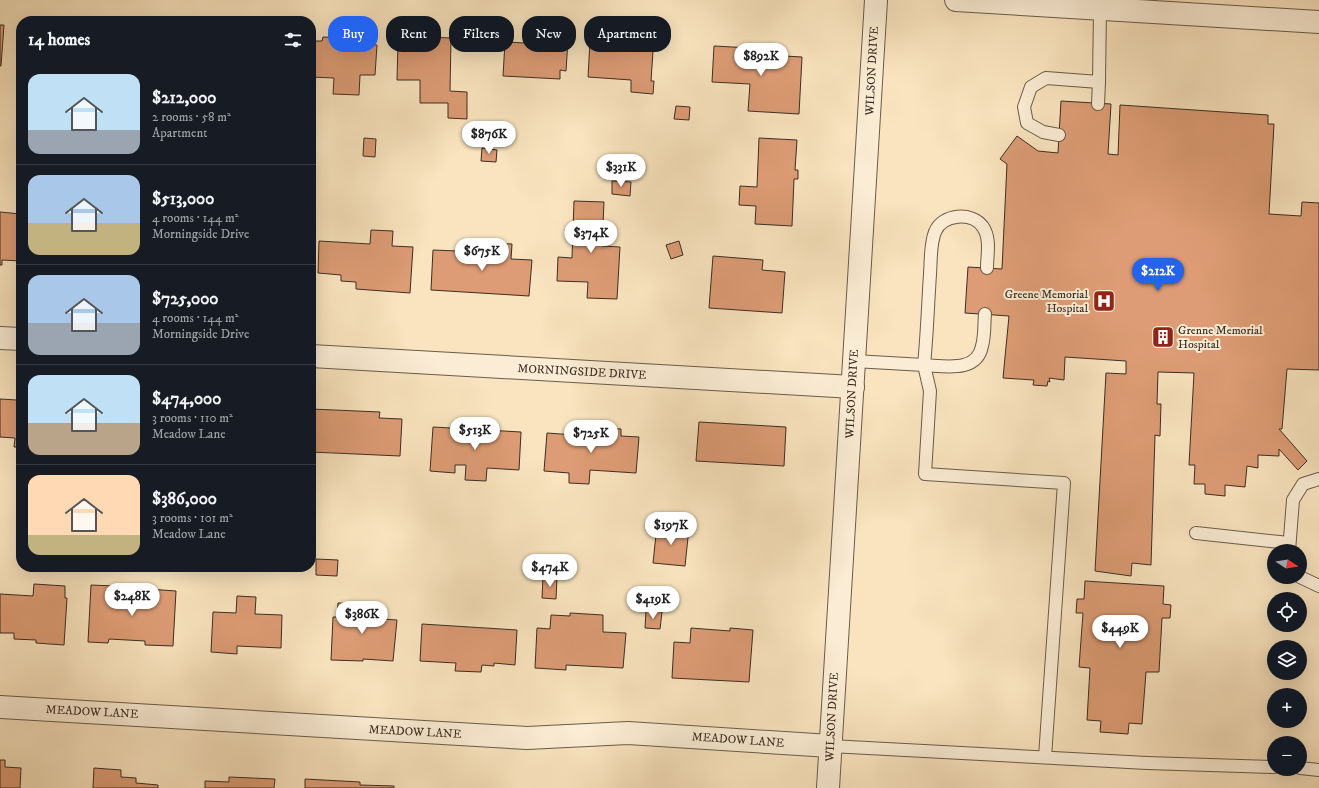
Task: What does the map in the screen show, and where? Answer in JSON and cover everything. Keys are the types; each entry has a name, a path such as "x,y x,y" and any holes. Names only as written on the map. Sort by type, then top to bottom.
{"street":[{"name":"WILSON DRIVE","path":"828,788 876,0"},
{"path":"956,0 1100,8 1192,7 1319,22"},
{"path":"0,338 16,339"},
{"name":"MORNINGSIDE DRIVE","path":"316,356 853,387"},
{"name":"MEADOW LANE","path":"0,707 527,738 628,733 830,746"}],"lane":[{"path":"1098,104 1100,8"},
{"path":"1059,135 1043,132 1027,123 1024,107 1031,87 1046,78 1099,82"},
{"path":"987,268 988,240 982,227 972,218 958,216 945,219 935,231 931,251 924,365 930,391 924,474 1064,483 1045,757"},
{"path":"854,361 957,366 969,364 978,358 982,346 985,314"},
{"path":"1289,544 1292,500 1303,484 1319,479"},
{"path":"1196,533 1269,544"},
{"path":"1307,580 1319,586"},
{"path":"830,746 1147,763 1267,767"},
{"path":"1307,769 1319,770"}],"building":[{"path":"0,25 4,25 1,66 0,66"},
{"path":"323,37 328,37 328,52 377,52 375,75 360,75 359,95 333,94 334,78 316,77 316,41 322,41"},
{"path":"441,38 449,38 449,52 451,52 450,91 467,92 467,119 448,118 448,103 420,103 420,80 397,80 398,52 441,52"},
{"path":"514,42 522,43 522,52 567,52 566,71 560,70 560,79 503,76 504,52 514,52"},
{"path":"714,46 768,49 767,55 802,57 799,114 748,111 750,84 712,82"},
{"path":"589,52 653,52 651,81 654,81 653,94 631,92 631,80 588,77"},
{"name":"Grenne Memorial Hospital","path":"1061,101 1111,104 1108,154 1118,155 1120,105 1268,115 1268,124 1274,124 1269,214 1301,216 1302,202 1319,203 1319,370 1287,369 1282,429 1279,429 1307,461 1298,470 1279,449 1279,456 1258,455 1258,468 1247,466 1245,487 1225,485 1225,496 1205,494 1205,484 1194,484 1195,465 1189,465 1194,373 1158,372 1157,404 1161,404 1160,436 1155,435 1151,565 1132,563 1131,576 1095,571 1106,373 1126,374 1126,361 1065,357 1064,380 1049,378 1050,382 1048,381 1047,386 1033,385 1034,380 1003,378 1009,316 965,313 968,267 1002,269 1007,164 1000,159 1017,136 1038,151 1058,153"},
{"path":"676,106 690,107 689,120 674,119"},
{"path":"364,138 376,139 375,157 363,156"},
{"path":"759,138 797,140 795,170 798,170 798,179 794,179 792,226 755,224 756,206 739,205 740,186 757,187"},
{"path":"482,148 497,150 496,162 481,161"},
{"path":"612,181 631,182 630,196 612,194"},
{"path":"574,201 604,202 602,246 620,247 617,299 587,298 588,282 557,281 558,257 572,258"},
{"path":"0,212 16,214 16,261 2,260 2,265 0,265"},
{"path":"371,230 393,231 392,246 413,247 410,293 356,289 356,282 341,281 341,275 318,273 319,241 370,244"},
{"path":"679,241 683,255 671,259 666,245"},
{"path":"484,243 512,244 511,259 532,260 529,296 431,290 433,250 458,251 458,256 483,258"},
{"path":"713,256 763,260 762,270 785,272 782,313 709,308"},
{"path":"0,399 16,400 16,447 14,447 15,438 0,437"},
{"path":"316,409 380,412 379,418 402,419 400,456 316,452"},
{"path":"699,422 786,427 784,466 696,461"},
{"path":"433,427 521,432 519,470 487,468 486,481 465,480 466,465 455,465 455,473 430,471"},
{"path":"608,428 621,429 621,436 639,437 636,473 590,470 589,484 569,483 569,473 544,471 547,433 589,436 589,433 608,435"},
{"path":"657,525 689,528 685,566 653,563"},
{"path":"316,559 338,560 337,576 316,575"},
{"path":"543,577 557,577 556,599 542,598"},
{"path":"1085,581 1164,586 1163,604 1171,605 1170,618 1162,618 1159,672 1146,672 1142,724 1129,723 1128,734 1100,732 1101,721 1087,720 1090,668 1079,667 1083,613 1076,613 1077,599 1084,599"},
{"path":"34,584 65,586 65,598 67,598 64,645 36,643 36,640 14,639 14,633 0,633 0,594 33,596"},
{"path":"91,585 114,586 114,590 127,590 127,600 147,601 148,589 176,591 173,646 145,645 145,641 109,639 108,643 88,642"},
{"path":"237,596 256,597 255,614 282,615 281,648 237,646 237,654 211,652 213,612 236,613"},
{"path":"338,603 366,604 365,618 397,620 393,661 363,659 363,661 331,660 333,617 337,617"},
{"path":"646,610 662,612 660,629 645,628"},
{"path":"570,613 603,615 603,632 626,633 623,668 566,665 566,670 535,668 537,628 550,629 551,615 570,616"},
{"path":"422,624 517,630 515,665 494,663 494,666 482,665 481,672 455,671 456,663 420,661"},
{"path":"691,628 730,631 730,628 753,630 749,682 672,678 674,642 690,643"},
{"path":"0,760 5,760 5,767 21,768 20,788 0,788"},
{"path":"94,768 121,770 121,777 136,778 136,783 158,785 158,788 93,788"},
{"path":"229,777 275,779 274,788 205,788 205,781 229,782"},
{"path":"305,779 360,782 360,785 394,786 394,788 305,788"}],"place":[{"name":"Greene Memorial Hospital","path":"1104,301"},
{"name":"Grenne Memorial Hospital","path":"1163,337"}]}
